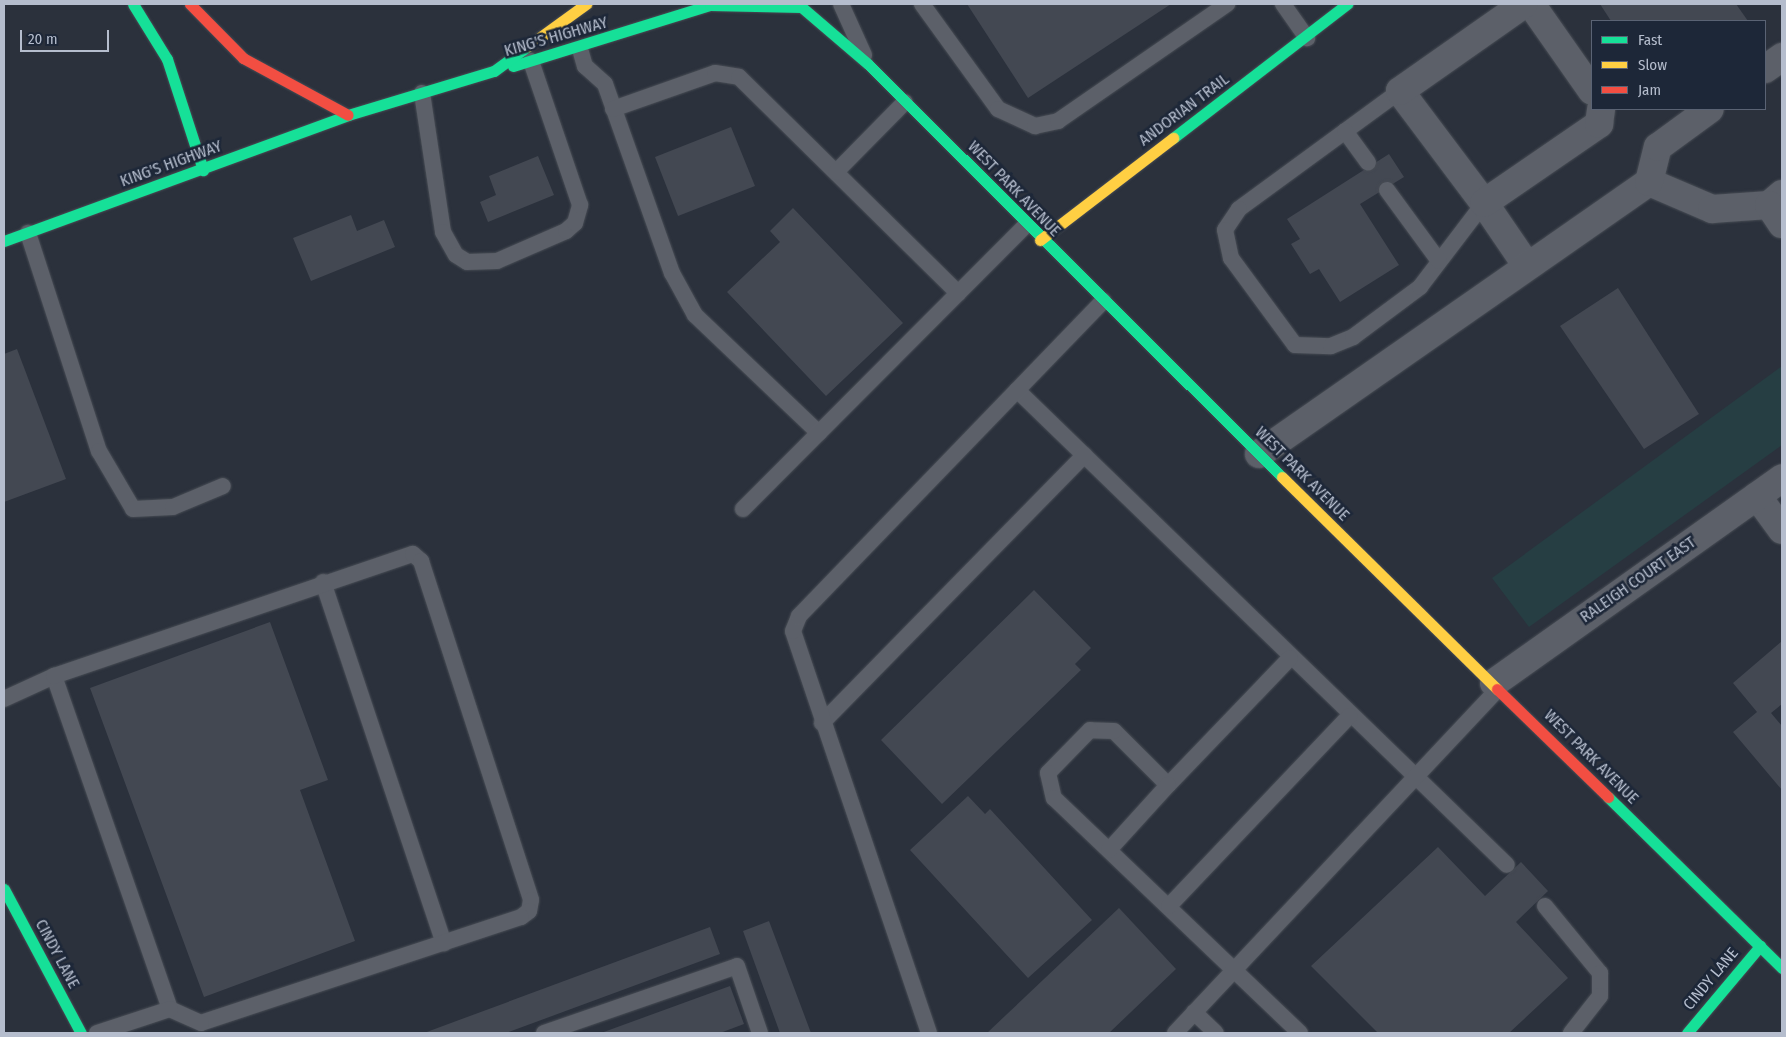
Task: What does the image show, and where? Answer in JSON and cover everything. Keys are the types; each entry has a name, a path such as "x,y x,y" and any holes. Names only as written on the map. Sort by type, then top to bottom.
{"street":[{"path":"133,4 167,59 203,170"},
{"path":"190,4 210,28 243,58 348,115"},
{"path":"494,70 586,4"},
{"name":"ANDORIAN TRAIL","path":"1040,240 1306,38 1347,4"},
{"path":"1524,4 1400,90 1484,203 1527,266"},
{"path":"1531,4 1591,90"},
{"name":"KING'S HIGHWAY","path":"4,241 203,170 348,115 494,70 580,49 710,5 799,5"},
{"name":"WEST PARK AVENUE","path":"799,5 868,64 1040,240 1497,686 1782,968"},
{"path":"1766,68 1782,57"},
{"path":"1484,203 1599,124 1601,110"},
{"path":"1259,454 1649,182 1658,147 1709,110"},
{"path":"1649,182 1712,209 1778,207"},
{"name":"RALEIGH COURT EAST","path":"1497,686 1782,478"},
{"path":"1757,496 1782,530"},
{"name":"CINDY LANE","path":"4,889 81,1033"},
{"name":"CINDY LANE","path":"1687,1033 1760,946"}],"lane":[{"path":"841,4 868,64"},
{"path":"922,4 998,109 1035,126 1058,122 1227,4"},
{"path":"1283,4 1306,38"},
{"path":"580,49 585,66 605,84 672,274 695,315 819,433"},
{"path":"422,93 442,232 456,255 467,262 497,261 566,231 575,223 580,204 531,62"},
{"path":"613,109 715,73 739,77 958,293"},
{"path":"1400,90 1239,209 1226,230 1232,258 1295,345 1331,346 1352,337 1420,288 1439,260 1484,203"},
{"path":"836,172 905,102"},
{"path":"1345,131 1368,163"},
{"path":"1386,190 1439,260"},
{"path":"743,509 1026,225"},
{"path":"28,233 100,451 134,509 173,507 223,486"},
{"path":"929,1033 822,723 793,631 800,616 1103,301"},
{"path":"1017,390 1349,716 1507,865"},
{"path":"822,723 1084,455"},
{"path":"4,699 54,676 402,555 413,554 421,561 531,900 530,911 521,917 201,1022 170,1010 97,1033"},
{"path":"323,582 444,943"},
{"path":"1109,850 1168,785 1290,658"},
{"path":"54,676 170,1010"},
{"path":"1175,1033 1232,968 1413,778 1497,686"},
{"path":"1169,906 1349,716"},
{"path":"1168,785 1114,731 1090,730 1048,773 1054,798 1300,1033"},
{"path":"1545,906 1600,973 1600,996 1571,1033"},
{"path":"544,1033 737,966 760,1033"},
{"path":"1194,1012 1216,1033"}],"green space":[{"path":"1782,366 1782,445 1529,627 1492,578"}],"building":[{"path":"967,4 1171,4 1028,98"},
{"path":"1600,4 1736,4 1747,20 1610,20"},
{"path":"731,127 755,186 678,216 655,157"},
{"path":"1389,154 1404,177 1360,204 1399,265 1340,302 1319,269 1310,274 1291,244 1300,239 1287,219"},
{"path":"538,156 554,195 488,222 480,202 496,195 489,176"},
{"path":"793,208 903,323 826,396 727,292 780,242 770,231"},
{"path":"351,215 357,231 384,220 395,247 311,281 293,238"},
{"path":"1618,288 1699,414 1644,449 1560,326"},
{"path":"17,349 66,479 4,502 4,354"},
{"path":"1034,590 1091,648 1075,664 1081,670 942,804 881,740"},
{"path":"270,622 328,780 300,790 355,941 204,997 90,688"},
{"path":"1782,641 1782,704 1771,713 1782,726 1782,790 1733,732 1757,712 1733,683"},
{"path":"968,796 985,814 990,809 1092,920 1028,978 910,850"},
{"path":"1438,847 1485,896 1521,862 1548,891 1516,922 1568,978 1509,1033 1378,1033 1311,966"},
{"path":"1119,908 1176,969 1109,1033 987,1033"},
{"path":"769,921 811,1033 780,1033 743,931"},
{"path":"710,927 720,954 506,1033 424,1033"},
{"path":"730,986 744,1024 720,1033 601,1033"}],"traffic: fast":[{"path":"133,4 167,59 203,170"},
{"path":"798,4 868,64 1282,477"},
{"path":"1173,138 1347,4"},
{"path":"513,66 710,5 801,7"},
{"path":"4,241 348,115 494,71 528,46"},
{"path":"1608,797 1782,968"},
{"path":"4,889 81,1033"},
{"path":"1687,1033 1760,946"}],"traffic: slow":[{"path":"528,46 586,4"},
{"path":"1040,240 1173,138"},
{"path":"1282,477 1497,689"}],"traffic: jam":[{"path":"190,4 243,58 348,115"},
{"path":"1497,689 1608,797"}]}
